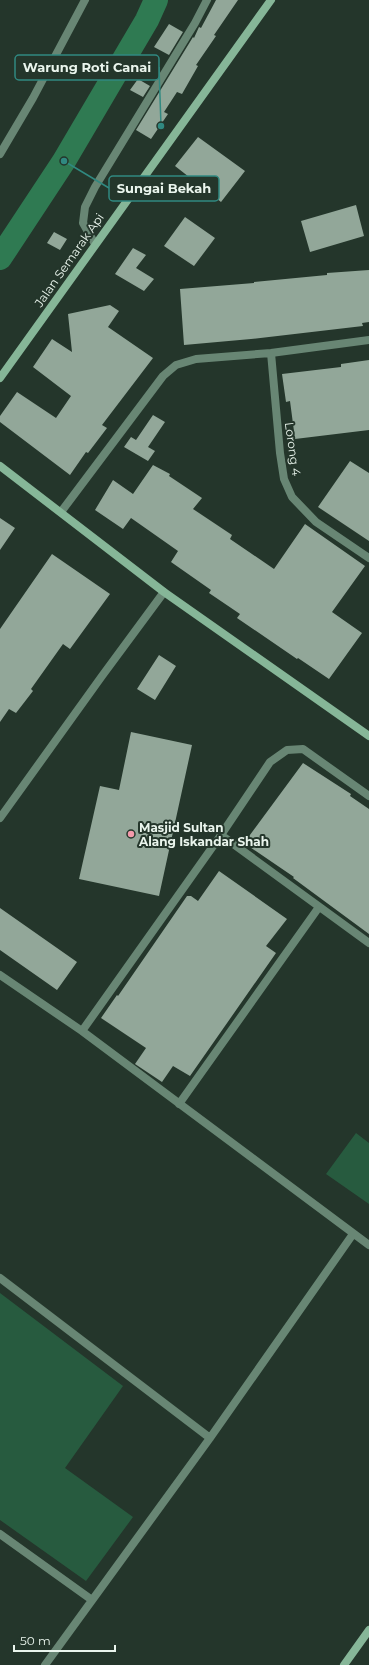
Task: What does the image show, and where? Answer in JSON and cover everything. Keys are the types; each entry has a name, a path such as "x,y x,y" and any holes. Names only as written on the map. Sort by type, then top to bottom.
{"street":[{"path":"0,154 33,98 85,0"},
{"path":"95,244 83,223 85,207 95,187 195,23 207,0"},
{"name":"Jalan Semarak Api","path":"0,378 271,0"},
{"path":"61,512 163,376 176,365 196,359 271,353 369,340"},
{"name":"Lorong 4","path":"271,353 280,453 284,479 292,498 316,522 369,558"},
{"path":"0,466 164,592 369,736"},
{"path":"0,818 164,592"},
{"path":"82,1031 221,835 270,762 287,750 302,750 369,796"},
{"path":"221,835 369,943"},
{"path":"179,1104 319,907"},
{"path":"0,975 82,1031 369,1245"},
{"path":"45,1665 210,1438 353,1234"},
{"path":"0,1278 210,1438"},
{"path":"0,1534 92,1600"},
{"path":"344,1665 369,1630"}],"green space":[{"path":"356,1133 369,1143 369,1204 326,1174"},
{"path":"0,1293 123,1386 65,1468 133,1517 86,1581 0,1520"}],"building":[{"path":"216,0 238,0 196,65 198,66 182,94 177,92 164,112 168,114 151,139 136,130 193,37 194,38 199,27 201,28"},
{"path":"169,24 183,32 169,55 154,47"},
{"path":"138,79 150,86 143,97 130,90"},
{"path":"198,137 245,171 221,202 175,166"},
{"path":"356,205 364,236 310,252 301,221"},
{"path":"185,217 215,238 194,266 164,246"},
{"path":"54,232 67,239 60,250 47,243"},
{"path":"133,248 146,255 136,268 154,279 144,291 115,274"},
{"path":"369,270 369,322 362,323 363,326 184,345 180,289 254,283 327,275 327,273"},
{"path":"110,305 119,311 108,327 153,358 102,425 107,428 88,453 86,452 70,475 0,422 0,416 17,392 56,418 71,396 33,367 52,339 72,352 68,314"},
{"path":"369,360 369,430 295,439 290,401 286,402 282,374 341,367 341,364"},
{"path":"153,415 165,422 148,447 155,451 148,461 124,447 131,437 136,440"},
{"path":"350,461 369,473 369,541 318,507"},
{"path":"153,465 170,474 169,476 202,498 193,509 232,535 230,539 274,569 305,524 365,566 332,612 362,633 329,679 237,618 240,614 209,593 211,590 171,562 178,551 131,518 123,529 95,510 113,480 133,494"},
{"path":"0,518 15,528 0,550"},
{"path":"52,554 110,594 70,649 63,644 31,689 33,691 16,713 9,709 0,722 0,629"},
{"path":"159,655 176,666 155,700 137,689"},
{"name":"Masjid Sultan Alang Iskandar Shah","path":"131,732 192,745 159,896 79,879 100,786 119,790"},
{"path":"303,763 351,794 350,796 369,809 369,934 293,878 294,877 244,843"},
{"path":"219,871 287,919 266,946 276,953 190,1076 173,1066 162,1082 135,1064 146,1048 101,1018 117,995 118,996 187,896 191,896 198,901"},
{"path":"0,908 77,962 57,990 0,950"}],"waterway":[{"path":"0,258 64,161 147,20 156,0"}],"place":[{"name":"Warung Roti Canai","path":"161,126"},
{"name":"Sungai Bekah","path":"64,161"},
{"name":"Masjid Sultan Alang Iskandar Shah","path":"131,834"}]}
